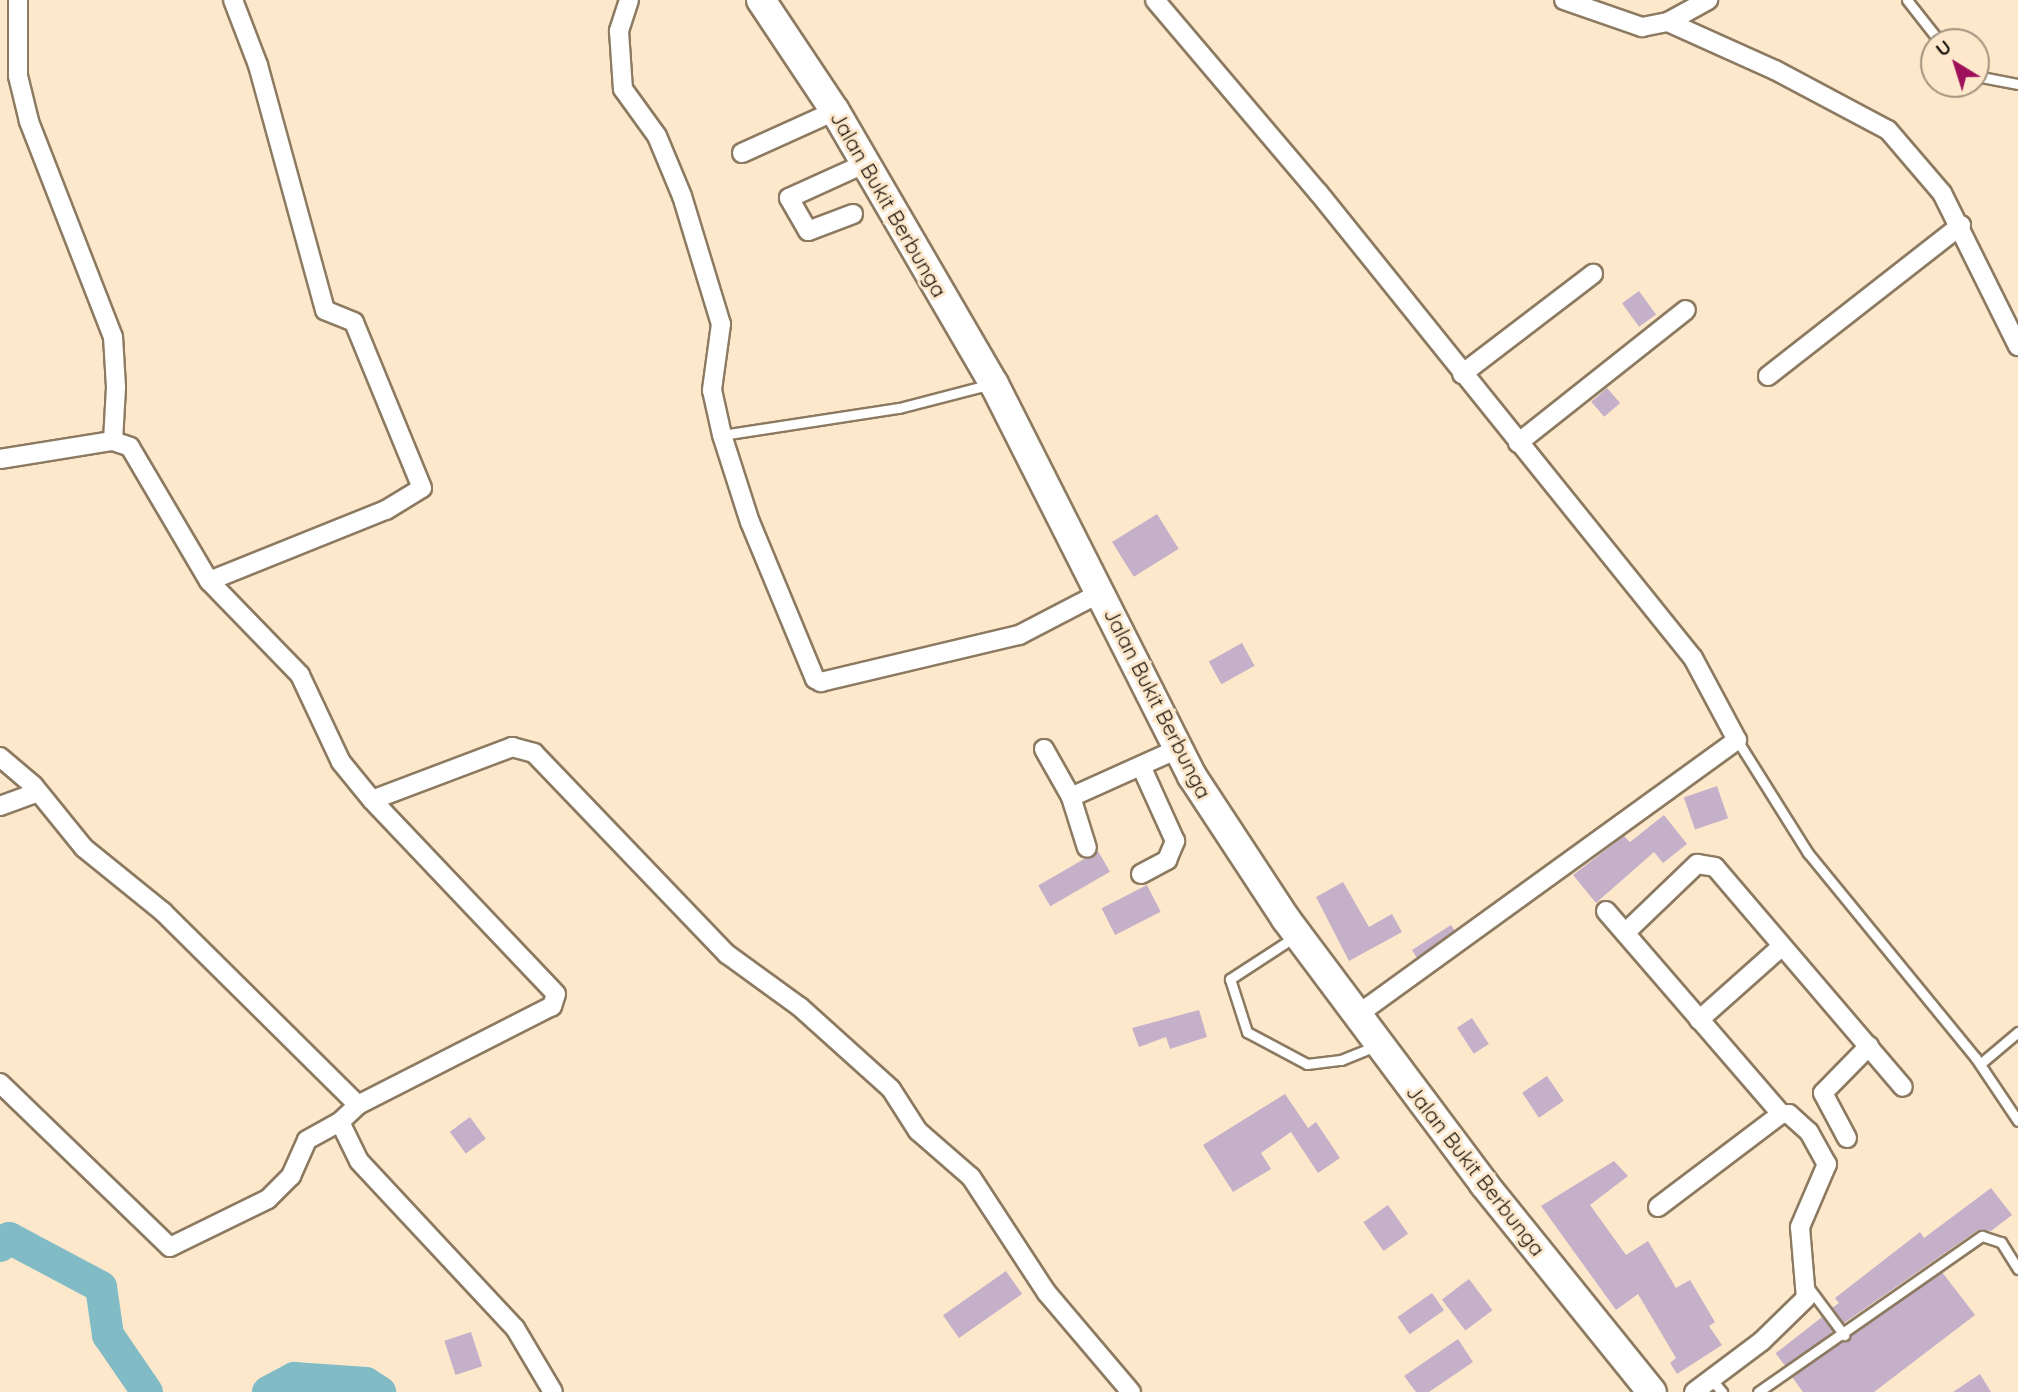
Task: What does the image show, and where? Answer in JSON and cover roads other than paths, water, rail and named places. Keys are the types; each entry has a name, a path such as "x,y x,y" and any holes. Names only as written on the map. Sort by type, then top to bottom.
{"main road":[{"name":"Jalan Bukit Berbunga","path":"761,0 835,111 994,384 1102,593 1178,749 1298,935 1484,1184 1645,1390"}],"street":[{"path":"18,0 14,44 29,121 113,337 113,441"},
{"path":"209,581 386,510 422,488 354,322 325,310 258,65 233,0"},
{"path":"629,0 619,31 623,89 657,136 672,172 721,324 712,390 722,435 750,522 820,682 1019,635 1102,593"},
{"path":"1155,0 1302,172 1704,672 1737,740 1359,1014"},
{"path":"1564,0 1634,27 1668,22 1707,0"},
{"path":"1668,22 1775,70 1888,130 1942,193 1961,225 2018,346"},
{"path":"741,153 835,111"},
{"path":"853,214 808,231 789,198 866,163"},
{"path":"1768,376 1961,225"},
{"path":"1462,374 1593,274"},
{"path":"1518,443 1686,310"},
{"path":"0,459 113,441 130,447 209,581 300,675 341,762 372,800 556,994 557,1002 358,1105 340,1122 307,1140 279,1191 170,1247 0,1083"},
{"path":"372,800 512,747 534,753 727,954 800,1007 891,1089 918,1131 971,1177 1046,1293 1131,1392"},
{"path":"1071,797 1178,749"},
{"path":"1044,750 1071,797 1087,848"},
{"path":"0,757 38,792 83,848 163,912 358,1105"},
{"path":"1141,766 1175,841 1167,860 1141,874"},
{"path":"0,806 38,792"},
{"path":"1625,933 1697,864 1706,863 1782,946 1903,1087"},
{"path":"1606,911 1781,1114"},
{"path":"1699,1020 1782,946"},
{"path":"1847,1138 1823,1093 1869,1045"},
{"path":"1658,1207 1781,1114 1789,1114 1809,1132 1827,1164 1800,1227 1809,1288 1794,1312 1717,1386 1694,1392"},
{"path":"340,1122 359,1161 515,1328 553,1392"}],"lane":[{"path":"1907,0 1929,28"},
{"path":"1990,79 2018,84"},
{"path":"722,435 899,408 994,384"},
{"path":"1737,740 1808,853 1980,1064 2018,1121"},
{"path":"1298,935 1230,979 1247,1032 1307,1064 1341,1060 1380,1044"},
{"path":"1980,1064 2018,1031"},
{"path":"1758,1392 1844,1335 1982,1236 2001,1242 2018,1269"},
{"path":"1809,1288 1844,1335"}],"waterway":[{"path":"0,1246 9,1238 101,1287 108,1335 147,1392"},
{"path":"268,1392 294,1378 366,1383 380,1392"}]}
